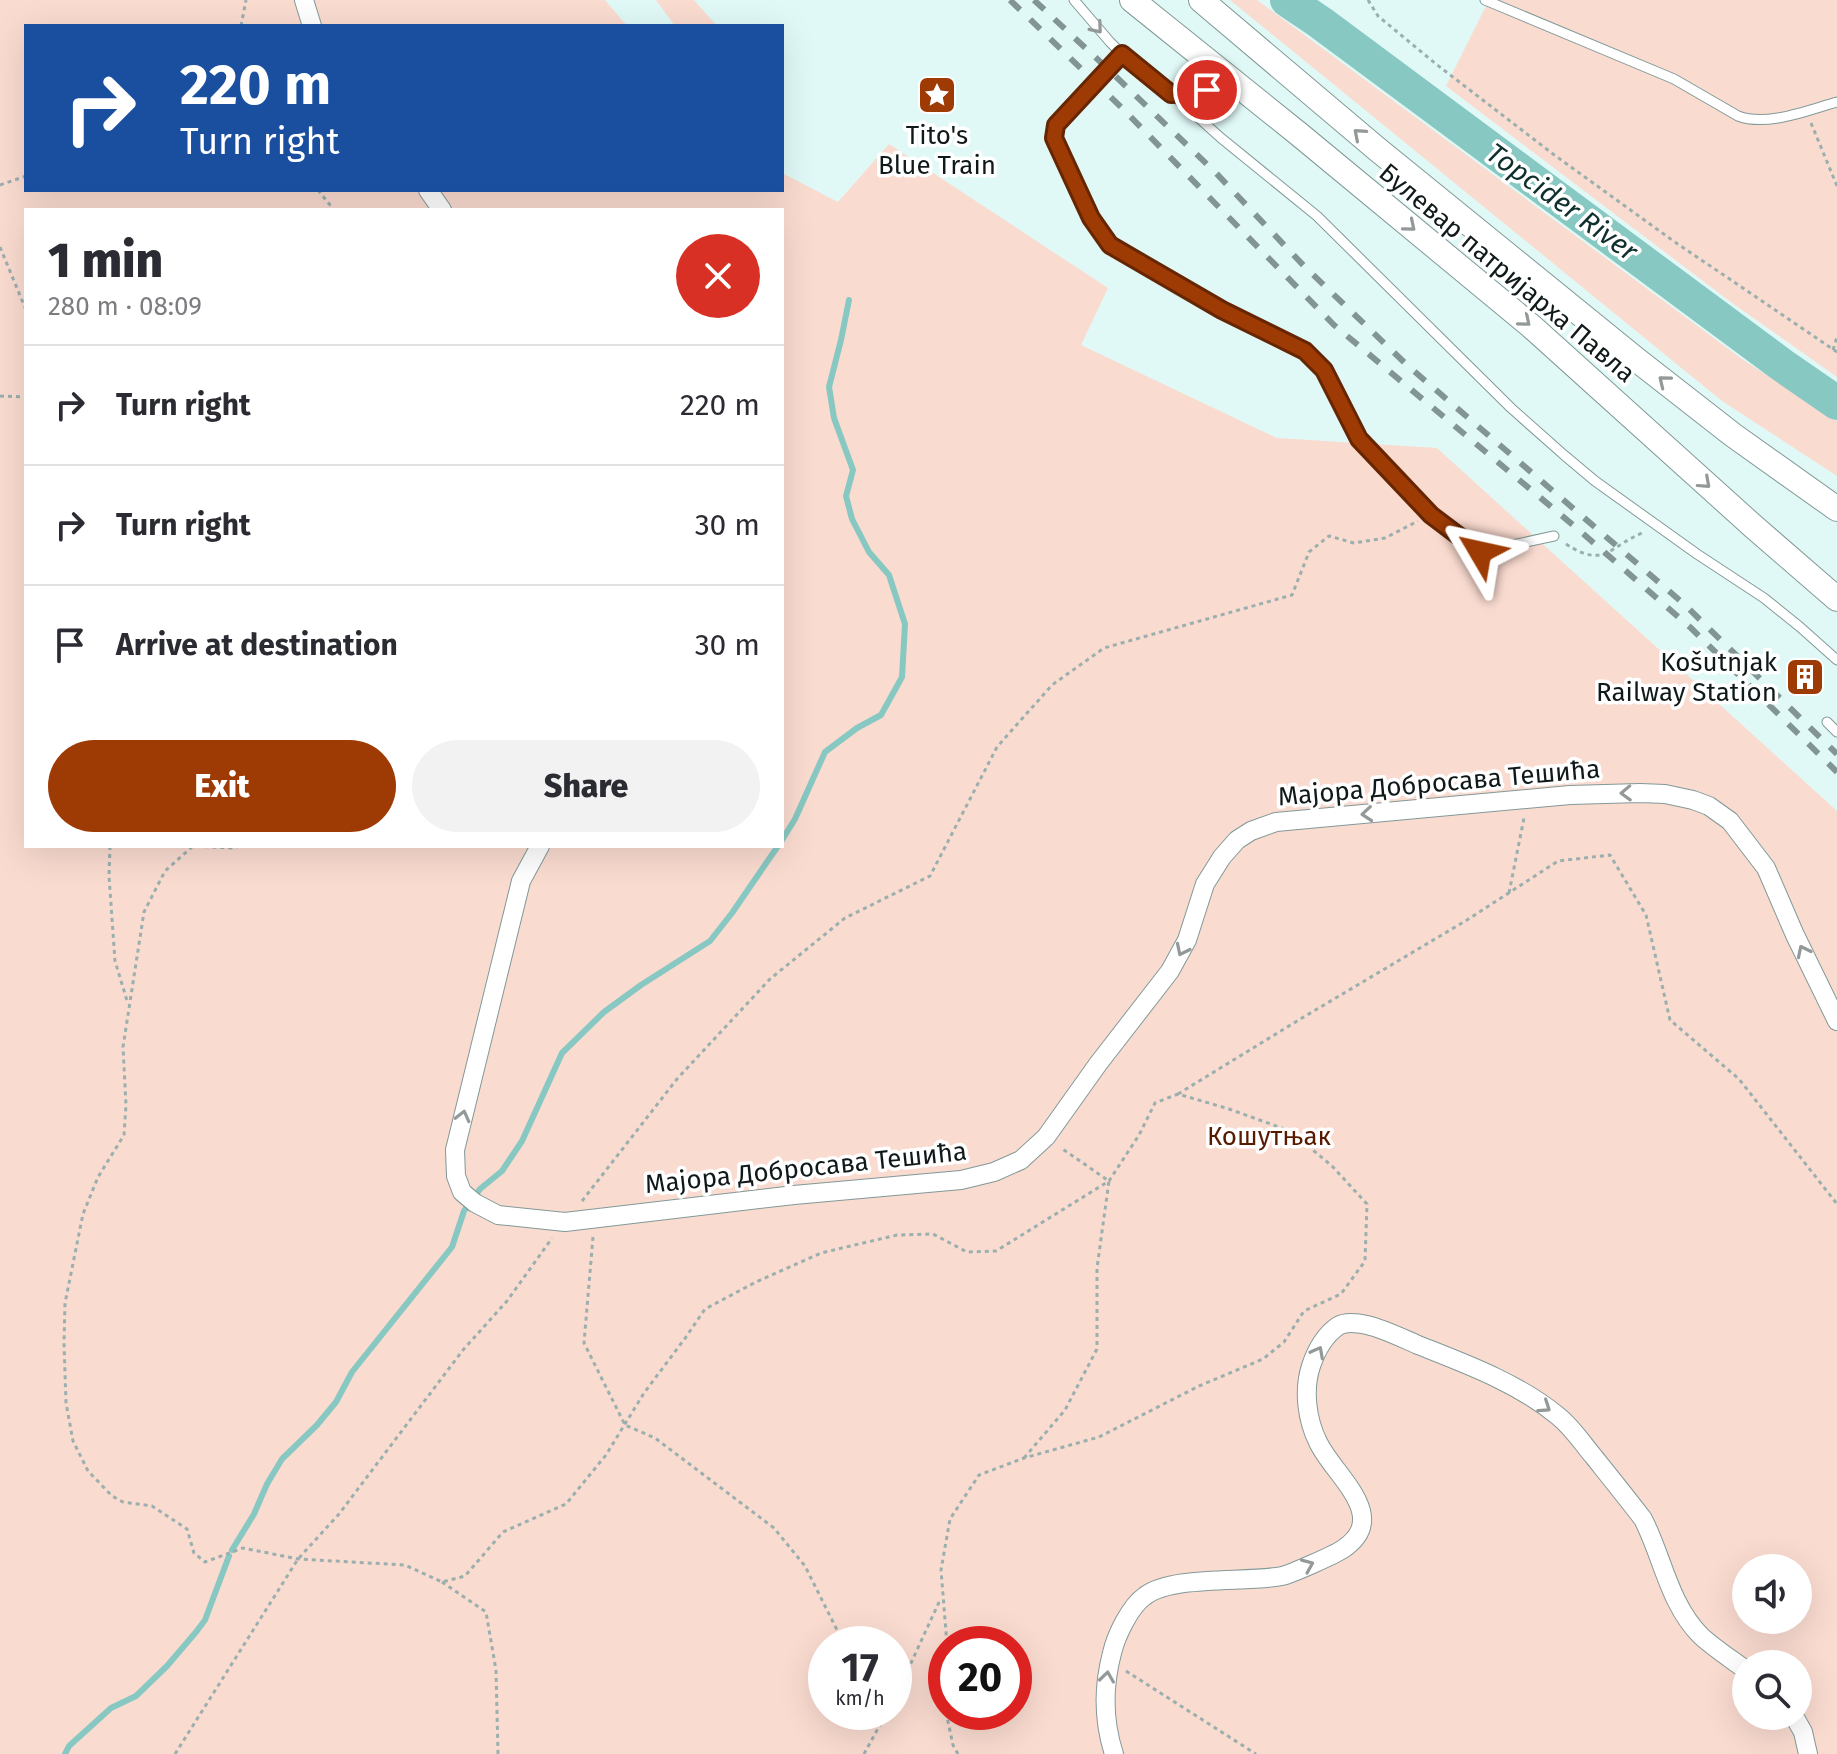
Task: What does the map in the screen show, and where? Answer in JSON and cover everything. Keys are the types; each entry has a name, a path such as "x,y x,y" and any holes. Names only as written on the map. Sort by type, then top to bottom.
{"main road":[{"name":"Булевар патријарха Павла","path":"1132,0 1531,326 1837,599"},
{"name":"Булевар патријарха Павла","path":"1201,0 1377,149 1648,368 1723,427 1837,509"}],"street":[{"path":"304,0 311,24"},
{"name":"Мајора Добросава Тешића","path":"539,848 521,881 455,1150 456,1176 469,1197 498,1215 565,1222 794,1195 961,1180 994,1172 1021,1160 1046,1137 1170,971 1187,940 1205,884 1222,857 1237,840 1276,822 1570,795 1665,794 1709,806 1730,821 1766,868 1837,1021"},
{"path":"1114,1754 1105,1712 1105,1684 1115,1638 1144,1596 1167,1585 1283,1576 1341,1551 1353,1540 1361,1524 1358,1501 1323,1453 1307,1409 1310,1369 1317,1351 1340,1324 1350,1322 1370,1325 1497,1378 1559,1417 1579,1436 1643,1519 1676,1602 1688,1620 1702,1637 1732,1660"},
{"path":"1802,1730 1808,1754"}],"lane":[{"path":"1074,0 1122,54 1317,216 1511,408 1595,481 1764,598 1837,660"},
{"path":"1485,0 1674,79 1748,120 1770,119 1837,102"},
{"path":"1122,54 1056,125 1054,138 1091,218 1110,245 1222,310 1305,351 1324,370 1359,439 1431,515 1480,552 1554,536"},
{"path":"1171,94 1205,91 1228,78"},
{"path":"1827,722 1837,732"}],"path":[{"path":"241,24 246,0"},
{"path":"1368,0 1378,16 1436,64 1672,240 1835,351 1837,337"},
{"path":"1806,110 1837,186"},
{"path":"0,185 24,177"},
{"path":"320,192 332,208"},
{"path":"0,247 24,305"},
{"path":"0,396 24,397"},
{"path":"175,1754 298,1559 339,1514 463,1350 507,1301 546,1245 677,1079 770,979 845,918 930,876 997,747 1052,685 1104,648 1292,595 1309,552 1329,536 1354,543 1385,538 1431,515"},
{"path":"1554,536 1579,553 1601,557 1637,535 1660,527"},
{"path":"1509,893 1528,799"},
{"path":"110,848 115,961 129,1007"},
{"path":"191,848 165,871 144,912 123,1047 124,1135 98,1177 83,1214 65,1303 66,1403 73,1441 88,1471 112,1496 123,1502 152,1506 187,1529 194,1553 205,1562 243,1548 298,1559 405,1565 442,1582 486,1612 496,1670 499,1745 495,1754"},
{"path":"442,1582 465,1576 503,1532 566,1504 606,1455 644,1393 705,1309 821,1253 897,1235 933,1234 967,1252 996,1251 1109,1181 1139,1135 1155,1103 1178,1094 1467,920 1558,861 1610,855 1646,915 1670,1020 1739,1079 1837,1204"},
{"path":"945,1626 941,1570 950,1519 979,1475 1024,1458 1099,1437 1199,1386 1263,1359 1284,1342 1304,1311 1341,1294 1365,1261 1367,1204 1332,1166 1290,1131 1178,1094"},
{"path":"1046,1137 1109,1181"},
{"path":"1024,1458 1065,1410 1097,1349 1097,1268 1109,1181"},
{"path":"594,1218 584,1343 625,1425 655,1438 774,1528 805,1566 835,1626"},
{"path":"912,1661 942,1597"},
{"path":"1110,1660 1256,1754"},
{"path":"864,1754 877,1730"},
{"path":"950,1730 958,1754"}],"green space":[{"name":"Кошутњак","path":"0,0 605,0 625,24 24,24 24,192 784,192 784,174 838,202 889,144 1108,288 1081,345 1277,438 1437,448 1837,811 1837,1754 0,1754"},
{"path":"656,0 694,0 715,24 674,24"},
{"path":"1230,0 1257,0 1742,359 1837,421 1837,476 1722,401"},
{"path":"1489,0 1837,0 1837,377 1728,300 1446,86"}],"waterway":[{"name":"Topcider River","path":"1287,0 1837,403"},
{"path":"784,837 825,752 881,715 902,677 905,624 889,575 869,552 852,519 846,496 853,470 834,418 829,387 849,300"},
{"path":"232,1550 282,1459 336,1402 352,1372 452,1247 464,1211 480,1189 502,1171 522,1141 562,1053 604,1012 710,941 777,848"},
{"path":"65,1754 69,1746 111,1708 136,1696 196,1632 205,1620 229,1556"}],"railway":[{"path":"1010,0 1123,109 1334,325 1691,628 1837,772"},
{"path":"1034,0 1215,172 1304,266 1407,365 1684,604 1837,754"}],"place":[{"name":"Tito's Blue Train","path":"937,95"},
{"name":"Košutnjak Railway Station","path":"1805,677"}],"route":[{"path":"1207,90 1171,94 1122,54 1056,125 1054,138 1091,218 1110,245 1222,310 1305,351 1324,370 1359,439 1431,515 1480,552"}]}
